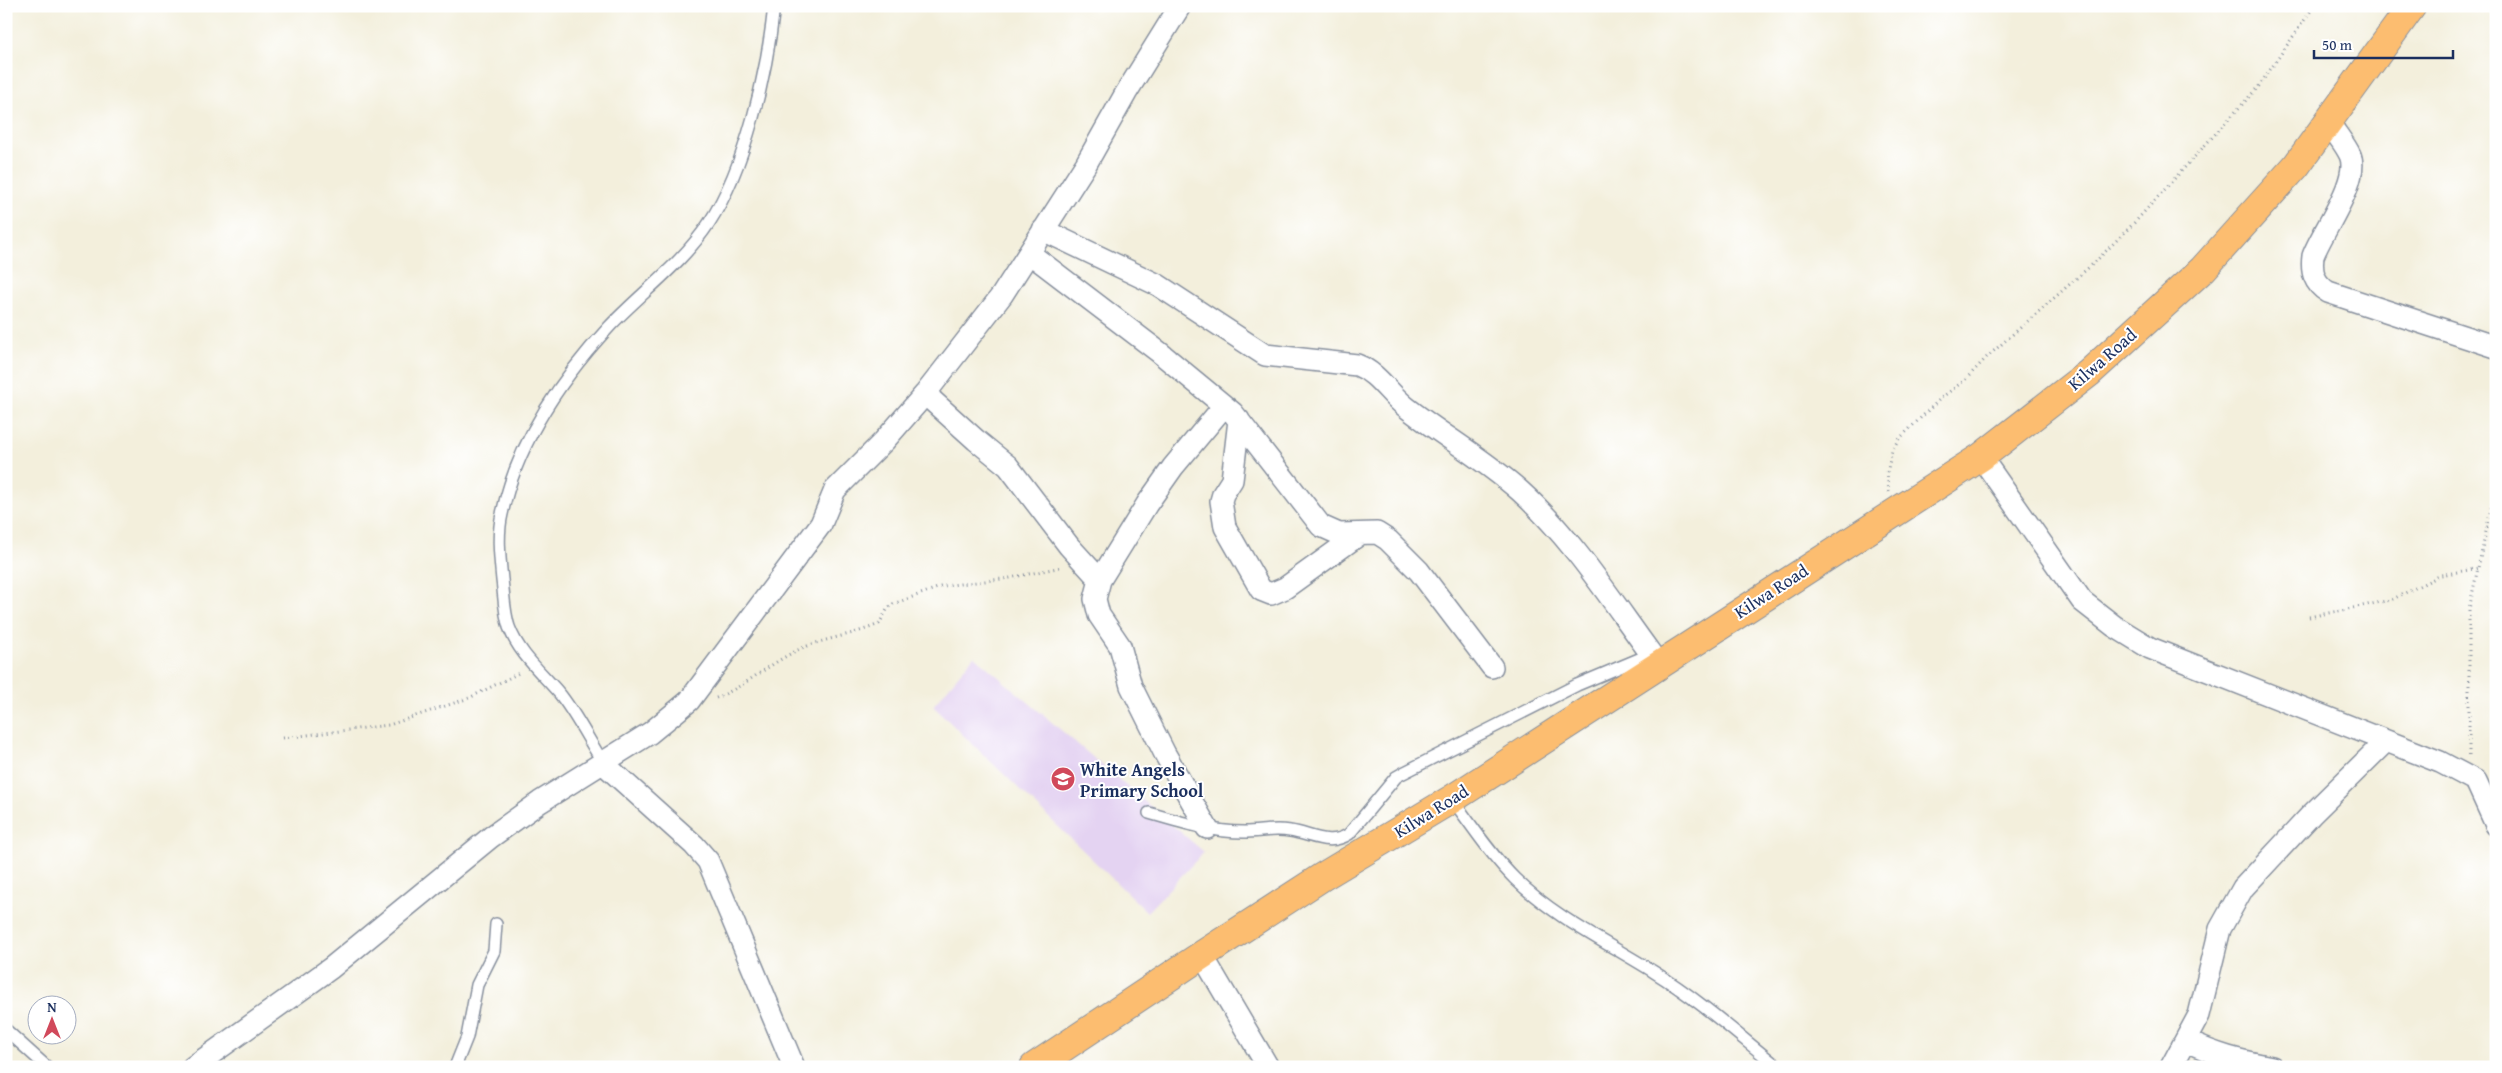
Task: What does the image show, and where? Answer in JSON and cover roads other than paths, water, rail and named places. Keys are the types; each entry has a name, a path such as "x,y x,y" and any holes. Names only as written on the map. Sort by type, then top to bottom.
{"highway":[{"name":"Kilwa Road","path":"1034,1067 1322,877 1452,799 1654,660 1981,457 2089,373 2203,269 2296,166 2412,6"}],"street":[{"path":"193,1067 331,968 491,837 540,802 604,764 663,724 689,701 821,524 835,490 884,441 925,394 1002,295 1180,6"},
{"path":"2328,122 2350,155 2352,171 2346,190 2314,256 2312,264 2316,282 2328,292 2496,347"},
{"path":"1043,230 1158,285 1265,355 1357,365 1368,370 1405,407 1456,442 1520,491 1584,563 1654,660"},
{"path":"1029,253 1159,352 1232,413 1320,526 1339,534 1381,534 1419,571 1492,667"},
{"path":"925,394 1008,466 1100,580"},
{"path":"1232,413 1232,480 1221,501 1228,532 1261,590 1272,594 1285,588 1360,534"},
{"path":"1207,828 1165,754 1132,686 1120,646 1099,615 1095,599 1100,580 1163,482 1232,413"},
{"path":"1981,457 2082,601 2114,626 2150,648 2385,742 2440,762 2470,777 2481,787 2496,825"},
{"path":"2171,1067 2187,1041 2199,1016 2220,928 2243,888 2311,815 2385,742"},
{"path":"604,764 694,845 708,861 794,1067"},
{"path":"1202,955 1268,1067"},
{"path":"2187,1041 2231,1063 2272,1067"}],"lane":[{"path":"604,764 560,695 533,666 509,628 505,612 501,564 501,516 514,468 522,449 574,366 611,325 677,263 714,215 726,190 751,120 769,47 774,6"},
{"path":"1149,813 1207,828 1244,832 1272,829 1290,830 1326,840 1343,838 1349,834 1396,777 1576,685 1654,660"},
{"path":"1452,799 1491,852 1516,880 1538,898 1601,941 1683,991 1778,1067"},
{"path":"455,1067 467,1037 477,985 494,951 496,924"},
{"path":"6,1030 47,1067"}],"place":[{"name":"White Angels Primary School","path":"1063,779"}]}
